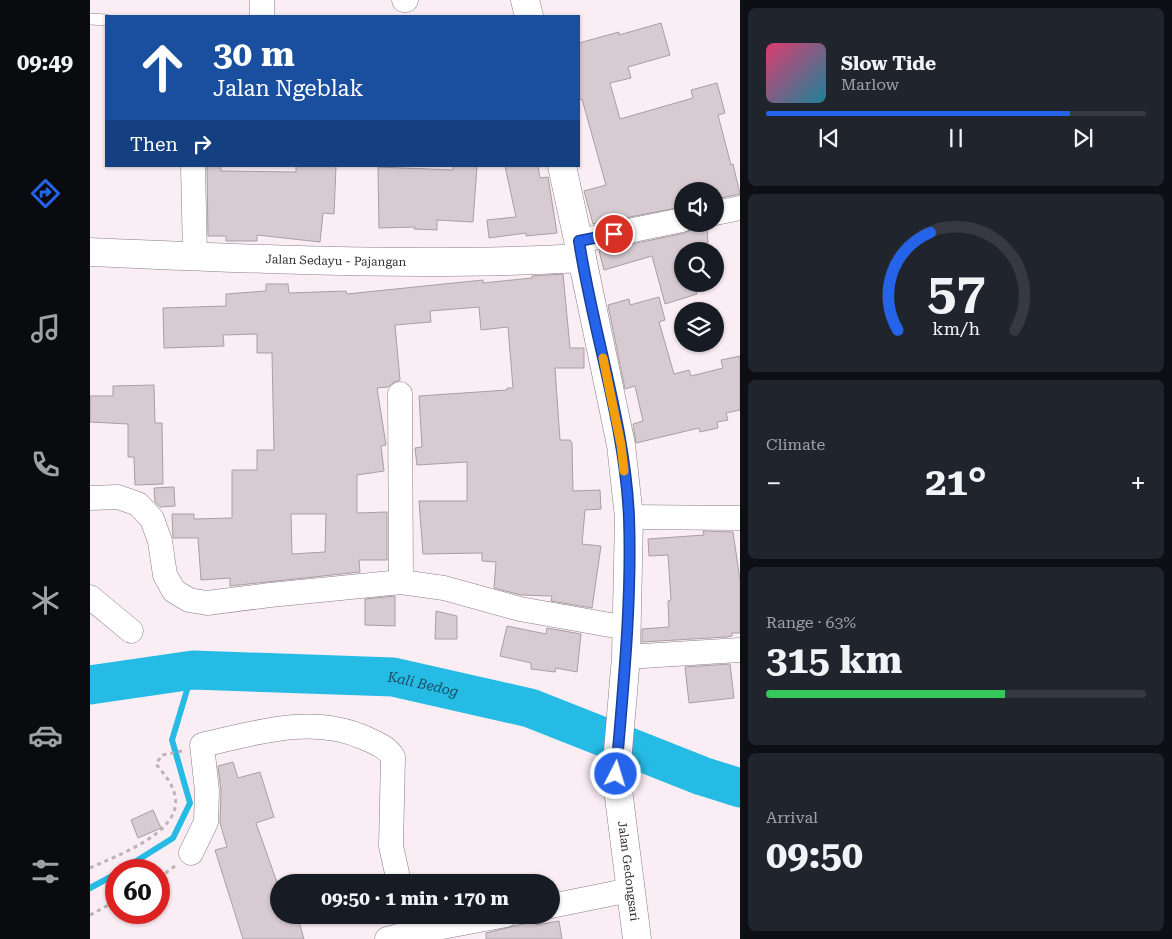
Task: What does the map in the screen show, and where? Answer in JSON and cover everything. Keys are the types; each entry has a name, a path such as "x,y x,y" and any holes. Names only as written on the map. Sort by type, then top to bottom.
{"main road":[{"path":"525,0 529,15"},
{"name":"Jalan Gedongsari","path":"562,167 621,445 629,516 626,666 616,774 637,939"},
{"name":"Jalan Sedayu - Pajangan","path":"90,252 363,262 511,262 580,250"}],"street":[{"path":"262,0 262,15"},
{"path":"193,167 195,256"},
{"path":"724,211 740,208"},
{"path":"580,250 674,222"},
{"path":"400,394 401,582"},
{"path":"90,498 118,497 138,504 152,519 160,541 165,575 174,591 189,600 207,603 401,582 444,588 520,609 627,628"},
{"path":"629,516 740,518"},
{"path":"90,597 132,631"},
{"path":"626,666 740,650"},
{"path":"191,853 206,822 207,791 202,745 286,728 307,726 331,728 356,734 375,742 393,757 391,846 397,874"},
{"path":"560,904 630,890"},
{"path":"387,939 408,924"}],"lane":[{"path":"90,19 105,20"}],"path":[{"path":"90,868 150,838 170,822 174,813 176,798 169,781 156,764 162,755 187,749"},
{"path":"90,915 105,907"}],"building":[{"path":"661,23 670,55 628,67 631,78 610,83 620,119 693,98 691,90 717,83 725,113 718,115 740,194 724,197 724,182 674,182 674,209 593,224 584,191 606,185 582,99 580,100 580,43 619,32 619,35"},
{"path":"207,167 221,167 221,171 296,172 296,167 336,167 334,214 323,213 320,242 257,235 257,241 226,241 226,236 208,236"},
{"path":"378,167 453,170 453,167 477,167 473,222 437,220 437,230 414,229 415,227 379,228"},
{"path":"505,167 538,167 540,178 548,177 557,233 526,236 526,233 489,238 487,220 516,217"},
{"path":"707,232 708,242 674,242 674,292 696,292 697,294 665,304 652,256 604,270 599,251 685,233"},
{"path":"563,274 570,348 584,348 584,368 555,368 560,440 570,440 572,443 573,491 600,490 601,509 585,510 582,544 601,546 592,608 551,601 552,596 521,595 494,588 496,562 482,561 482,553 423,554 419,501 467,501 467,462 417,465 415,448 422,447 419,396 513,388 508,327 481,330 479,307 430,311 431,322 395,325 400,380 388,387 377,388 386,445 381,446 384,471 357,475 357,513 387,512 387,560 359,560 360,572 230,586 230,578 201,580 198,538 173,538 172,514 194,514 194,519 232,518 232,470 257,470 257,450 274,450 272,353 257,353 257,334 223,335 224,346 164,348 163,308 226,306 226,294 266,291 266,284 288,284 289,293 346,291 347,294 483,280 483,283 532,278 532,276","holes":["291,514 326,514 325,552 292,554"]},
{"path":"659,297 665,320 659,322 674,374 689,370 691,376 723,368 721,360 740,356 740,410 726,413 728,420 717,422 718,428 700,432 699,428 636,443 633,424 643,421 635,386 625,389 608,305 629,299 630,305"},
{"path":"154,385 155,423 162,423 163,484 135,485 134,457 128,457 128,424 90,422 90,396 113,396 113,386"},
{"path":"174,487 175,506 160,507 155,502 154,488"},
{"path":"703,531 733,532 740,580 740,633 732,633 732,636 726,637 642,642 642,629 669,627 668,601 671,600 668,555 649,556 648,539 704,535"},
{"path":"395,596 395,626 365,625 365,599"},
{"path":"436,611 457,616 457,639 435,639"},
{"path":"507,626 546,634 547,628 581,634 577,672 556,668 555,672 531,669 531,663 500,656"},
{"path":"730,664 734,698 689,703 685,667"},
{"path":"233,762 238,778 260,772 274,817 256,823 274,874 270,874 270,924 300,924 304,939 243,939 215,850 227,847 220,823 221,791 218,766"},
{"path":"153,810 161,828 138,838 131,820"},
{"path":"523,924 560,924 562,939 486,939 486,933"}],"waterway":[{"path":"140,859 173,838 190,803 172,740 193,670"},
{"name":"Kali Bedog","path":"90,685 193,670 393,677 530,708 702,776 740,788"},
{"path":"90,888 105,880"}],"slow traffic":[{"path":"603,358 621,445 624,471"}],"route":[{"path":"614,234 579,241 621,445 629,516 626,658 616,774"}]}
